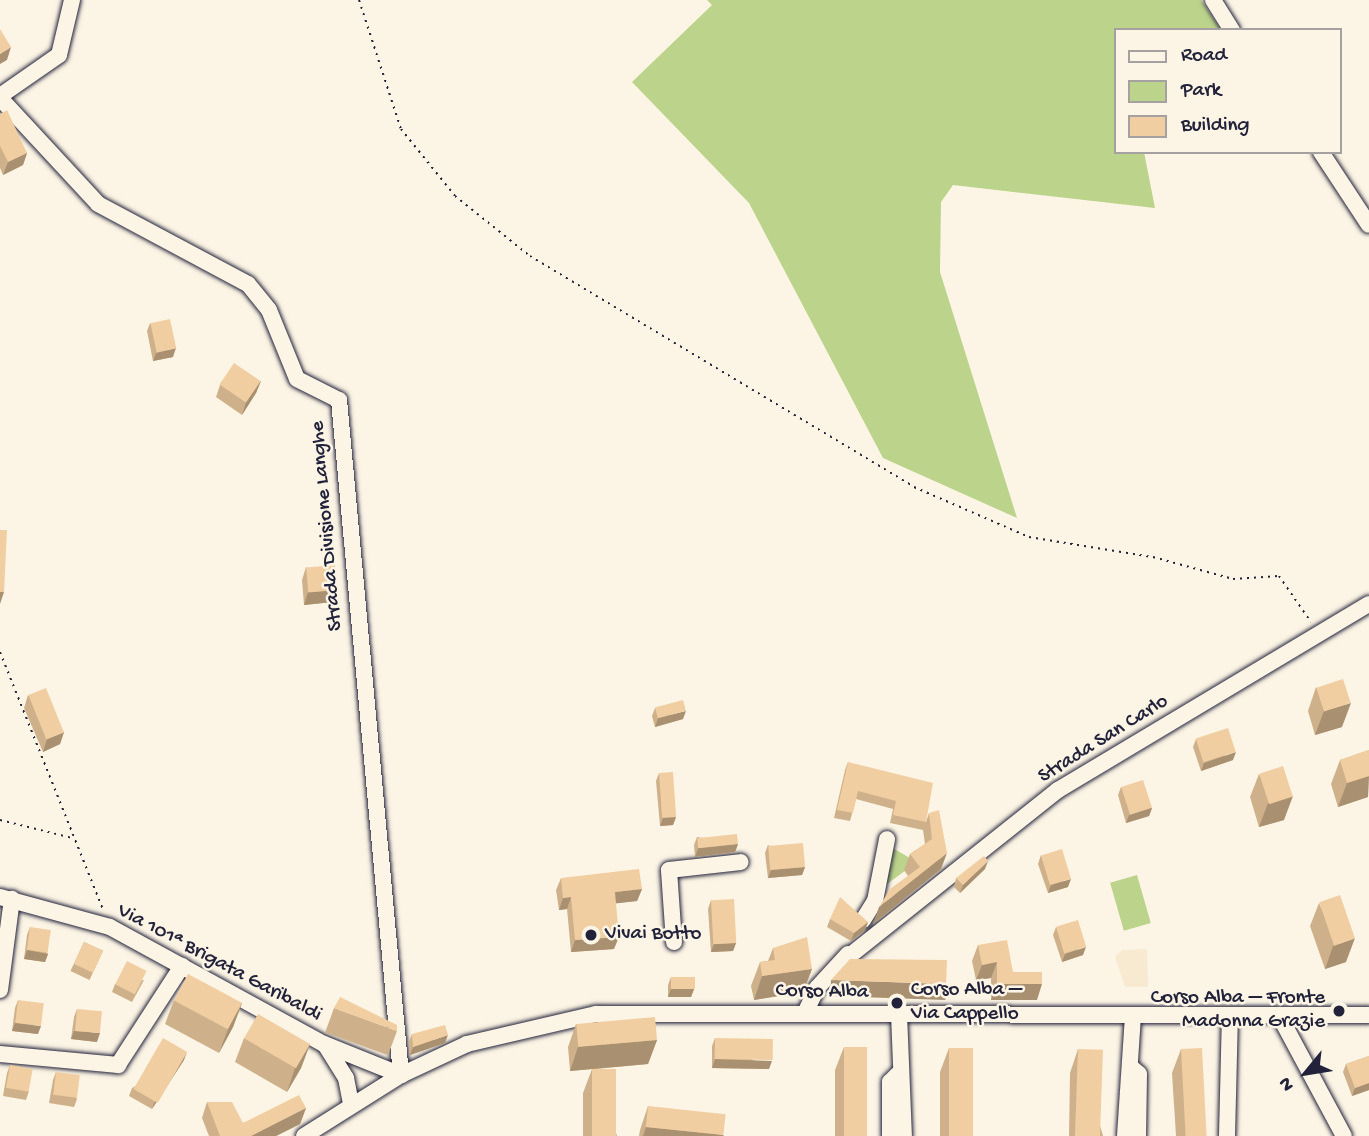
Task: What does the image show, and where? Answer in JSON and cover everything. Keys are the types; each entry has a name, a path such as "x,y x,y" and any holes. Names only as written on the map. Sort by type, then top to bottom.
{"street":[{"path":"0,97 59,55 72,0"},
{"path":"1213,0 1231,28"},
{"name":"Strada Divisione Langhe","path":"0,97 98,204 248,284 269,310 297,379 339,400 401,1074"},
{"path":"1322,154 1369,225"},
{"name":"Strada San Carlo","path":"805,1013 817,988 843,961 1058,790 1369,604"},
{"path":"863,920 875,901 887,839"},
{"path":"674,942 668,870 741,862"},
{"path":"0,990 6,898"},
{"name":"Via 101ª Brigata Garibaldi","path":"6,898 110,927 324,1044 401,1074"},
{"name":"Strada San Carlo","path":"843,961 854,943"},
{"path":"0,1054 118,1065 182,966"},
{"name":"Corso Alba","path":"304,1136 351,1103 401,1074 507,1031 596,1014 1369,1015"},
{"path":"899,1014 898,1074 904,1136"},
{"path":"1227,1136 1230,1014"},
{"path":"1125,1136 1126,1073 1132,1068 1133,1015"},
{"path":"1279,1015 1344,1136"},
{"name":"Via 101ª Brigata Garibaldi","path":"324,1044 346,1078 351,1103"},
{"path":"1132,1068 1139,1074 1139,1136"},
{"path":"890,1136 890,1082 898,1074"}],"path":[{"path":"359,0 401,129 455,196 530,257 914,487 1029,537 1153,557 1233,579 1279,576 1320,634"},
{"path":"0,652 110,927"},
{"path":"0,820 74,839"}],"shaded area":[{"path":"1147,949 1148,987 1125,987 1115,957 1122,950"}],"green space":[{"path":"707,0 1201,0 1220,28 1114,28 1114,154 1144,154 1155,208 953,185 941,202 940,272 1017,518 883,458 749,203 632,82 712,5"},
{"path":"889,846 917,862 883,887"},
{"path":"1137,875 1151,923 1124,931 1110,883"}],"building":[{"path":"0,29 11,47 0,54"},
{"path":"7,110 27,153 8,162 0,146 0,114"},
{"path":"170,319 176,348 157,353 150,323"},
{"path":"234,363 261,381 246,402 219,385"},
{"path":"0,530 7,530 4,592 0,592"},
{"path":"335,565 337,590 308,592 306,568"},
{"path":"1343,679 1351,703 1324,711 1316,688"},
{"path":"46,688 64,733 46,740 28,695"},
{"path":"683,700 686,711 658,718 655,708"},
{"path":"1228,728 1236,752 1203,762 1196,739"},
{"path":"1369,750 1369,776 1347,783 1340,760"},
{"path":"848,762 933,783 926,822 893,815 896,801 858,791 853,813 837,810"},
{"path":"1283,766 1293,796 1269,804 1259,774"},
{"path":"673,772 676,817 662,818 659,773"},
{"path":"1143,780 1152,808 1130,815 1121,787"},
{"path":"939,810 947,853 879,907 890,889 920,867 910,854 932,839 929,813"},
{"path":"737,834 738,844 698,848 697,838"},
{"path":"803,843 805,867 770,870 768,846"},
{"path":"1062,849 1071,879 1050,885 1041,855"},
{"path":"984,856 988,861 963,885 956,878"},
{"path":"639,869 642,889 615,892 619,937 575,940 571,897 563,898 561,878"},
{"path":"1340,895 1355,938 1334,946 1319,902"},
{"path":"840,897 868,922 854,933 830,919"},
{"path":"734,899 736,943 713,944 711,900"},
{"path":"1078,920 1086,947 1064,954 1056,927"},
{"path":"30,927 51,930 48,953 27,950"},
{"path":"807,937 812,969 762,976 760,962 775,960 773,948"},
{"path":"1007,940 1013,972 1042,972 1042,984 997,984 997,962 982,965 978,945"},
{"path":"84,942 103,951 93,973 74,964"},
{"path":"850,959 947,960 946,984 831,980"},
{"path":"127,961 147,971 135,994 115,984"},
{"path":"188,974 242,1003 228,1029 174,1000"},
{"path":"671,977 695,977 695,989 671,989"},
{"path":"340,997 397,1025 397,1031 334,1008"},
{"path":"18,1000 44,1003 41,1026 15,1023"},
{"path":"77,1009 102,1011 100,1033 75,1031"},
{"path":"258,1014 310,1044 296,1068 244,1038"},
{"path":"655,1017 657,1040 578,1047 576,1024"},
{"path":"445,1025 448,1035 413,1047 412,1034"},
{"path":"163,1038 187,1052 158,1103 134,1089"},
{"path":"715,1038 773,1039 773,1060 715,1059"},
{"path":"844,1047 867,1047 867,1136 844,1136"},
{"path":"949,1048 973,1048 973,1136 949,1136"},
{"path":"1202,1048 1207,1136 1186,1136 1181,1049"},
{"path":"1078,1049 1103,1050 1100,1136 1075,1136"},
{"path":"1369,1056 1369,1083 1355,1088 1346,1064"},
{"path":"10,1065 33,1069 29,1092 6,1088"},
{"path":"592,1069 616,1069 616,1136 592,1136"},
{"path":"56,1072 80,1075 77,1098 53,1095"},
{"path":"299,1095 306,1108 251,1136 220,1136 207,1102 232,1102 243,1123"},
{"path":"648,1106 726,1114 723,1135 646,1127"}],"place":[{"name":"Vivai Botto","path":"591,935"},
{"name":"Corso Alba – Via Cappello","path":"897,1003"},
{"name":"Corso Alba – Fronte Madonna Grazie","path":"1339,1011"}]}
